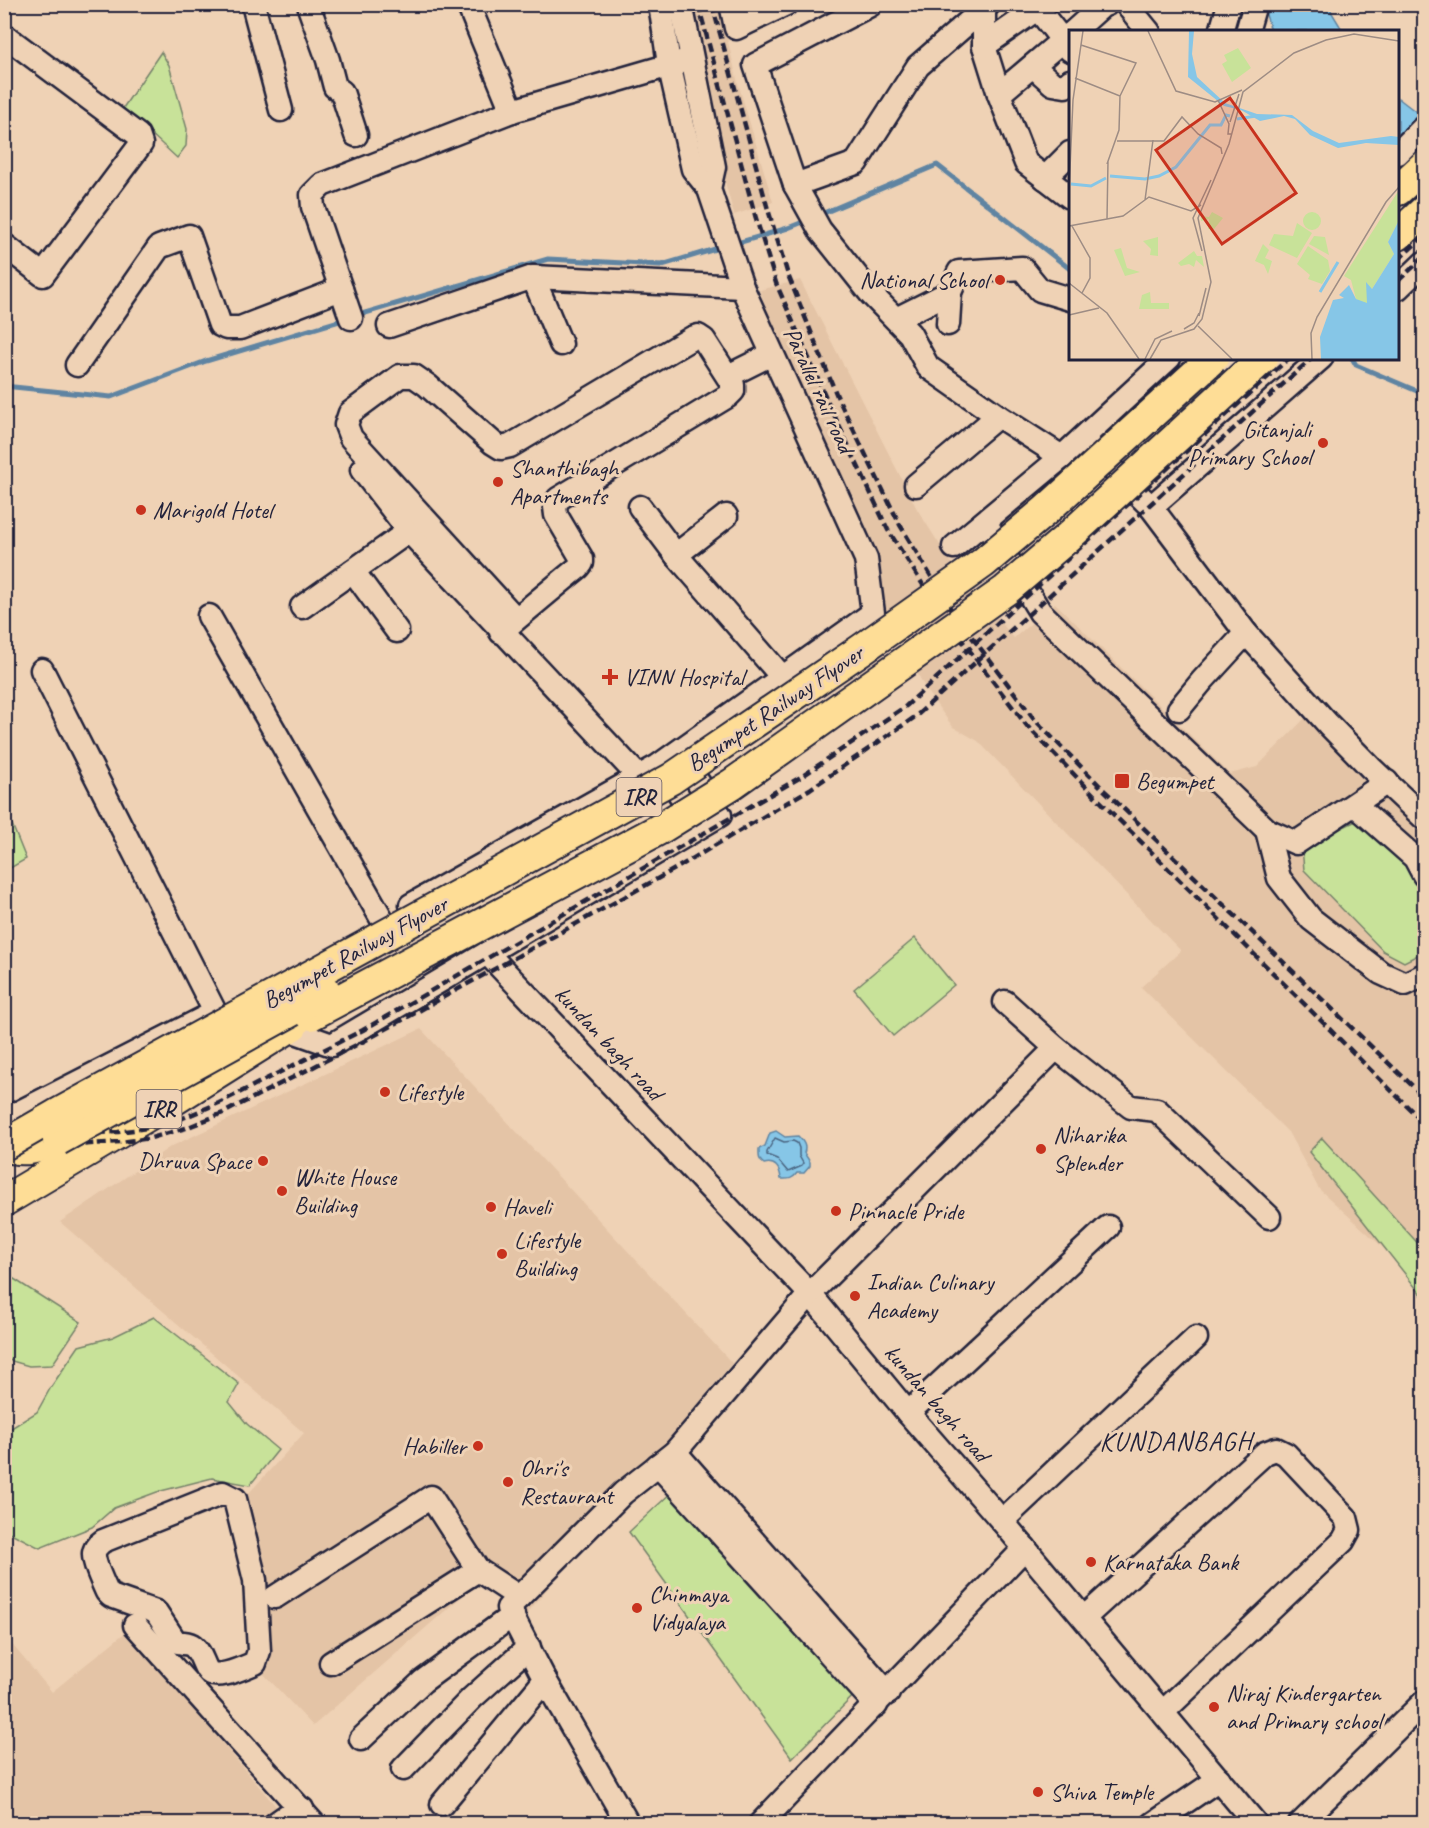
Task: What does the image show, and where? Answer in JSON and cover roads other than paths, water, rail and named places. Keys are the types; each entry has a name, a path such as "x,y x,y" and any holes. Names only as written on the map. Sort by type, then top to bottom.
{"main road":[{"path":"1399,189 1425,165"},
{"path":"1399,234 1425,211"},
{"name":"Begumpet Railway Flyover","path":"4,1145 671,779 974,570 1028,526 1211,360"},
{"name":"Begumpet Railway Flyover","path":"299,1022 658,830 732,784 1006,590 1067,538 1261,360"},
{"name":"IRR","path":"4,1145 26,1150 58,1140 683,792 739,754 797,707 862,649"},
{"name":"IRR","path":"4,1201 299,1022"}],"street":[{"path":"253,4 280,110"},
{"path":"310,4 335,87 342,92 356,135"},
{"path":"468,4 512,111"},
{"name":"Parallel rail road","path":"660,4 669,64 693,169 710,189 742,287 866,559 873,613 783,678"},
{"name":"Parallel rail road","path":"681,4 714,167 710,189"},
{"path":"731,4 736,28 786,4"},
{"path":"1126,4 1147,30"},
{"path":"1222,30 1229,4"},
{"path":"1248,30 1255,4"},
{"path":"870,5 755,65 795,185 820,230 871,294 910,334 928,367 1062,458"},
{"path":"1078,30 1103,5"},
{"path":"795,185 856,163 918,66 985,6"},
{"path":"985,6 984,46 999,94 1026,163 1069,196"},
{"path":"984,46 1038,6 1069,39 999,94"},
{"path":"4,35 138,135 141,141 43,275 4,245"},
{"path":"351,318 313,207 312,195 322,185 512,111 691,59"},
{"path":"1033,66 1053,84 1065,86 1069,83"},
{"path":"1399,152 1425,127"},
{"path":"1045,178 1069,155"},
{"path":"77,365 159,247 189,236 220,325 240,328 341,289"},
{"path":"1399,287 1423,265"},
{"path":"948,324 950,292 959,272 1022,268 1040,290 1069,298"},
{"path":"389,326 533,277 742,287"},
{"path":"533,277 561,344"},
{"path":"896,320 950,292"},
{"path":"509,625 582,562 556,515 555,507 558,499 733,391 733,385 728,376 704,339 698,336 692,338 510,446 501,448 493,443 414,376 400,376 350,412 346,425 351,438 459,571 509,625 639,777 680,839"},
{"path":"728,376 772,354"},
{"path":"954,547 1062,458 1167,360"},
{"path":"1260,360 1284,391"},
{"path":"1151,507 1313,365"},
{"path":"916,485 998,416"},
{"path":"1082,439 1151,507 1246,633 1328,724 1425,818"},
{"path":"362,470 409,531 459,571"},
{"path":"4,1120 215,1012 639,777 679,753 783,678 676,555 640,507"},
{"path":"676,555 726,516"},
{"path":"985,522 1040,612 1266,830 1296,843 1387,782"},
{"path":"302,607 409,531"},
{"path":"353,571 397,631"},
{"path":"209,616 382,921"},
{"path":"1179,709 1246,633"},
{"path":"42,670 215,1012"},
{"path":"299,1022 332,1045 720,814 679,753"},
{"path":"1355,805 1415,858 1425,876"},
{"path":"1266,830 1279,878 1311,919 1381,973 1405,984 1425,975"},
{"name":"kundan bagh road","path":"487,953 810,1294 1219,1779 1248,1821"},
{"path":"1005,1002 1056,1048 1131,1107 1157,1110 1269,1217"},
{"path":"361,1739 423,1681 516,1606 623,1494 667,1459 810,1294 1056,1048"},
{"path":"908,1413 1108,1227"},
{"path":"1002,1521 1196,1338"},
{"path":"1084,1618 1265,1453 1276,1449 1286,1454 1346,1518 1349,1530 1343,1541 1163,1712"},
{"path":"667,1459 882,1699"},
{"path":"224,1493 235,1499 255,1580 259,1651 255,1663 231,1673 211,1675 193,1645 175,1641 156,1612 111,1596 107,1592 95,1558 94,1552 97,1546 103,1541 224,1493"},
{"path":"275,1597 430,1497 478,1570 516,1606 529,1647 545,1680 628,1824"},
{"path":"760,1824 1025,1548"},
{"path":"331,1663 478,1570"},
{"path":"156,1612 137,1626 308,1816"},
{"path":"402,1769 472,1698 529,1647"},
{"path":"442,1804 545,1680"},
{"path":"1300,1824 1425,1702"},
{"path":"1153,1824 1219,1779"},
{"path":"275,1824 292,1812 308,1816"}],"water":[{"path":"1263,5 1329,5 1342,30 1271,30"},
{"path":"1399,99 1424,118 1424,203 1399,178"},
{"path":"776,1131 785,1137 798,1136 803,1142 804,1153 810,1162 810,1166 804,1173 797,1173 790,1179 781,1179 776,1166 764,1164 761,1161 759,1149 765,1146 770,1133"}],"waterway":[{"path":"819,215 937,165 1069,268"},
{"path":"734,244 808,220"},
{"path":"355,316 548,259 662,265 722,247"},
{"path":"4,386 111,397 206,361 346,319"},
{"path":"1353,360 1356,365 1424,394"}],"railway":[{"path":"699,4 755,215 776,283 827,400 888,530 941,613 1027,726 1424,1123"},
{"path":"712,4 788,275 837,396 900,525 952,611 1036,721 1105,791 1424,1097"},
{"path":"1399,259 1424,236"},
{"path":"1399,280 1424,257"},
{"path":"4,1125 77,1134 118,1132 148,1128 183,1118 219,1103 363,1030 801,777 906,706 1287,360"},
{"path":"4,1136 29,1141 77,1145 120,1142 151,1138 186,1128 223,1113 368,1039 675,869 810,789 915,717 1310,360"}],"place":[{"name":"National School","path":"1000,280"},
{"name":"Gitanjali Primary School","path":"1323,443"},
{"name":"Shanthibagh Apartments","path":"498,482"},
{"name":"Marigold Hotel","path":"141,510"},
{"name":"VINN Hospital","path":"610,677"},
{"name":"Begumpet","path":"1122,781"},
{"name":"Lifestyle","path":"385,1092"},
{"name":"Niharika Splender","path":"1041,1149"},
{"name":"Dhruva Space","path":"263,1161"},
{"name":"White House Building","path":"282,1191"},
{"name":"Haveli","path":"491,1207"},
{"name":"Pinnacle Pride","path":"836,1211"},
{"name":"Lifestyle Building","path":"502,1254"},
{"name":"Indian Culinary Academy","path":"855,1296"},
{"name":"Habiller","path":"478,1446"},
{"name":"Ohri's Restaurant","path":"508,1482"},
{"name":"Karnataka Bank","path":"1091,1562"},
{"name":"Chinmaya Vidyalaya","path":"637,1608"},
{"name":"Niraj Kindergarten and Primary school","path":"1214,1707"},
{"name":"Shiva Temple","path":"1038,1792"}],"district":[{"name":"KUNDANBAGH","path":"1176,1441"}]}
